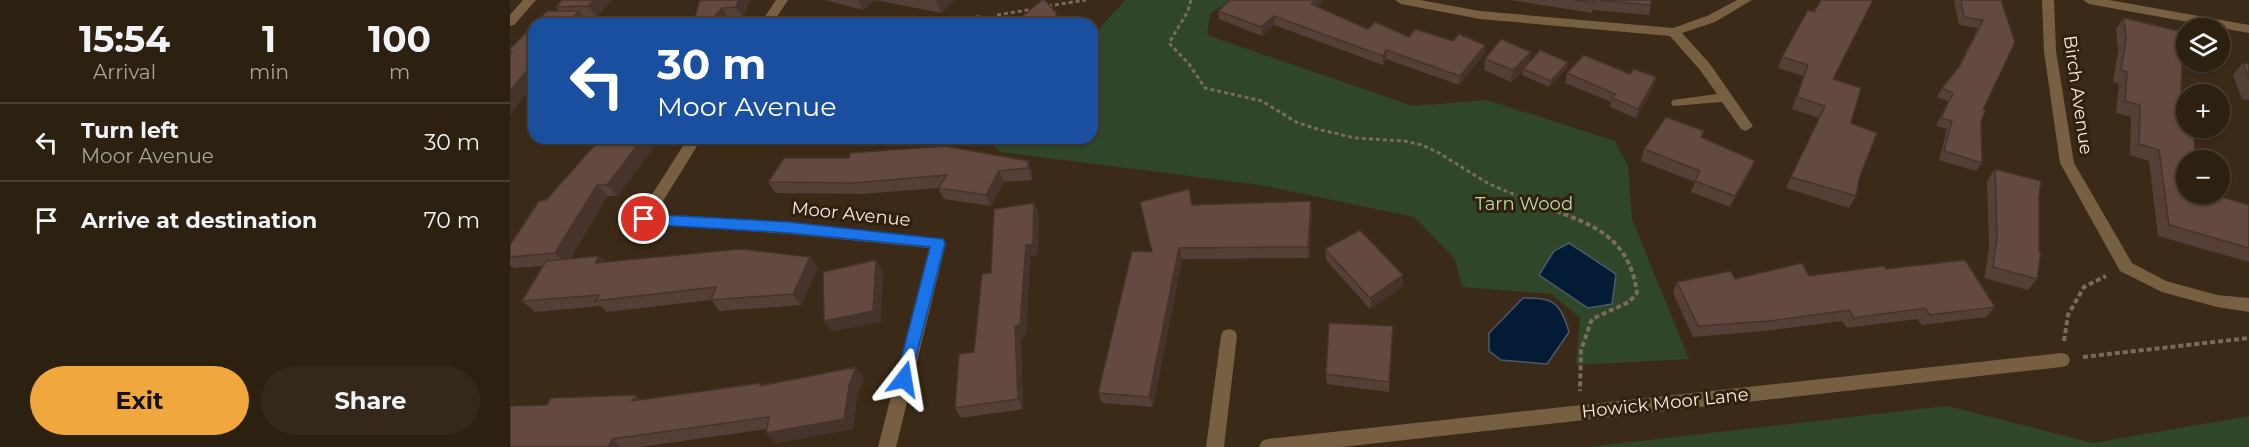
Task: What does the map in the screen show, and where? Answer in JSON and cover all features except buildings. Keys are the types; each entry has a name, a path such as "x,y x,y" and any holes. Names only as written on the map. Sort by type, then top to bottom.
{"street":[{"path":"510,22 530,0"},
{"path":"770,18 782,0"},
{"path":"1401,0 1480,15 1674,32 1711,20 1746,0"},
{"name":"Birch Avenue","path":"2048,0 2050,51 2067,164 2126,267"},
{"path":"2089,0 2249,29"},
{"path":"1674,32 1705,67 1746,126"},
{"path":"1677,103 1726,97"},
{"name":"Moor Avenue","path":"690,144 644,219 789,228 938,243 887,447"},
{"path":"2126,267 2162,286 2217,301 2249,305"},
{"path":"1215,447 1229,336"},
{"name":"Howick Moor Lane","path":"1268,447 2062,360"}],"path":[{"path":"992,18 1086,0"},
{"path":"1191,0 1190,9 1171,34 1169,43 1189,64 1205,88 1259,100 1276,107 1301,124 1348,136 1422,144 1491,185 1553,211 1590,223 1614,242 1637,282 1637,293 1629,302 1592,319 1587,329 1581,350 1579,413"},
{"path":"2126,267 2084,287 2068,315 2062,360 2249,338"}],"green space":[{"name":"Tarn Wood","path":"1125,0 1230,0 1210,14 1207,35 1413,106 1487,100 1615,141 1628,166 1632,219 1689,359 1576,365 1580,318 1551,294 1462,287 1455,259 1414,217 1260,185 1000,152 991,144 1098,144 1098,29"},
{"path":"1947,406 2093,443 2249,416 2249,447 1588,447"}],"water":[{"path":"1569,243 1616,274 1612,304 1588,308 1539,275 1554,251"},
{"path":"1523,298 1549,301 1559,308 1566,322 1569,332 1547,364 1501,360 1489,351 1489,333"}],"route":[{"path":"644,219 789,228 938,243 904,379"}]}
